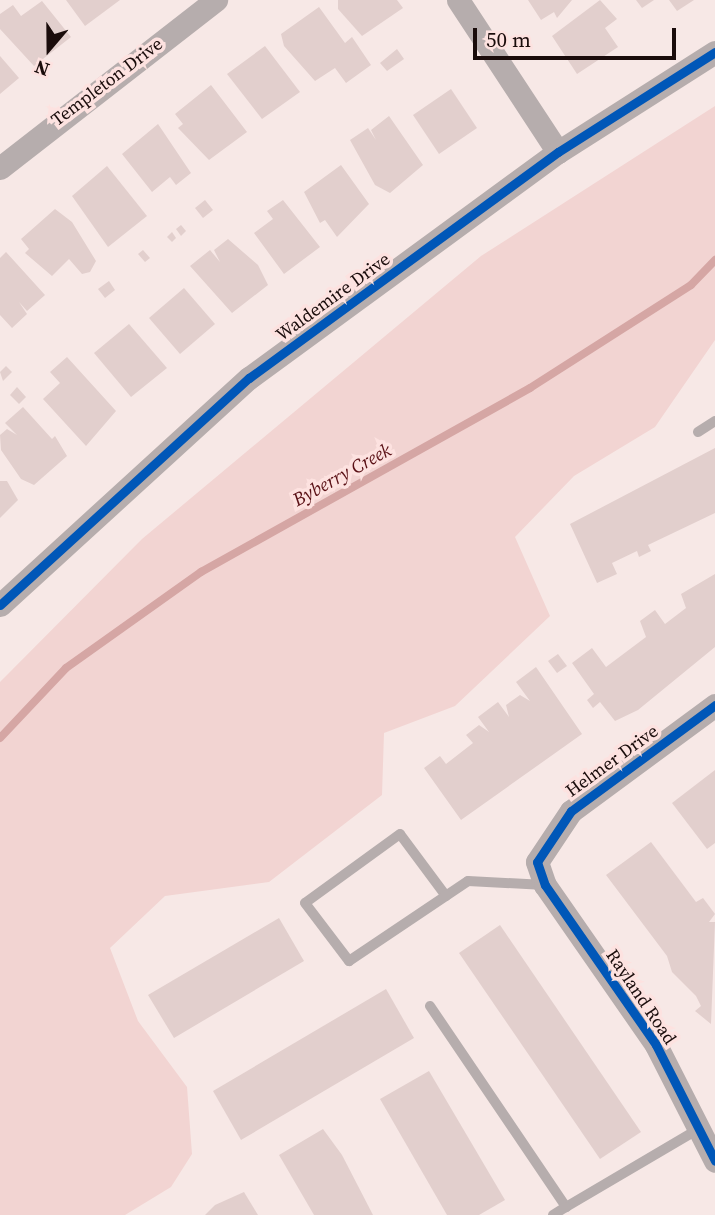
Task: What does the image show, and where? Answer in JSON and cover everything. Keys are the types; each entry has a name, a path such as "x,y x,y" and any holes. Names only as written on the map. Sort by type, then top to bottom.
{"street":[{"name":"Templeton Drive","path":"0,168 216,0"},
{"path":"458,0 558,152"},
{"name":"Waldemire Drive","path":"0,606 249,377 558,152 715,52"},
{"name":"Helmer Drive","path":"541,855 571,811 715,705"},
{"name":"Rayland Road","path":"541,855 537,862 545,885 656,1045 702,1127 715,1161"}],"lane":[{"path":"698,432 715,421"},
{"path":"446,896 400,834 305,902 349,961 446,896 468,881 545,885"},
{"path":"430,1006 566,1207"},
{"path":"554,1215 702,1127"}],"shaded area":[{"path":"715,106 715,340 655,427 574,476 515,537 550,616 455,706 384,733 382,795 269,882 165,896 110,948 138,1021 187,1087 192,1154 171,1187 125,1215 0,1215 0,682 142,539 481,256"}],"building":[{"path":"66,0 120,0 85,26"},
{"path":"338,0 397,0 403,8 362,36 338,9"},
{"path":"528,0 572,0 557,18 554,12 541,20"},
{"path":"600,0 617,19 605,28 618,47 577,74 552,36"},
{"path":"636,0 654,0 642,8"},
{"path":"669,0 694,0 677,11"},
{"path":"42,1 71,37 34,66 0,29 0,14 13,5 21,16"},
{"path":"319,7 345,43 352,37 371,65 346,83 335,68 315,81 284,46 281,34"},
{"path":"265,46 300,92 262,119 227,74"},
{"path":"397,49 404,59 387,71 380,63"},
{"path":"0,56 19,78 0,94"},
{"path":"211,85 247,132 209,160 178,128 183,124 175,114"},
{"path":"451,89 477,128 439,154 413,115"},
{"path":"389,116 423,165 390,193 375,185 350,140 368,128 376,140 371,130"},
{"path":"158,124 191,173 176,185 170,177 152,192 122,154"},
{"path":"341,165 369,204 337,237 325,220 320,223 304,192"},
{"path":"107,166 147,216 108,247 72,196"},
{"path":"205,200 213,210 203,218 195,208"},
{"path":"283,200 320,247 284,274 254,233 273,219 267,211"},
{"path":"55,209 72,222 96,261 90,272 82,274 69,259 52,276 25,253 29,249 21,239"},
{"path":"181,225 186,231 181,236 176,229"},
{"path":"172,232 176,238 172,242 167,237"},
{"path":"228,239 258,265 268,285 232,313 190,266 210,250 220,262 214,250"},
{"path":"143,250 150,258 145,262 138,254"},
{"path":"6,252 45,295 27,311 19,302 27,314 12,328 0,315 0,258"},
{"path":"109,281 115,290 105,298 98,289"},
{"path":"184,288 215,324 180,354 149,318"},
{"path":"129,324 167,368 131,397 94,353"},
{"path":"67,357 116,411 86,446 43,399 60,383 50,372"},
{"path":"6,366 12,372 3,381 0,372"},
{"path":"17,387 26,397 19,404 10,395"},
{"path":"23,407 52,439 55,436 67,456 34,485 21,479 1,450 0,435 7,429 17,435 5,423"},
{"path":"715,448 715,513 648,545 651,551 639,557 637,551 612,563 617,574 597,583 570,524"},
{"path":"0,481 7,481 18,500 0,518"},
{"path":"715,574 715,647 638,710 615,721 600,702 593,708 587,700 594,694 572,663 592,648 606,667 646,637 640,621 655,610 665,624 686,608 681,594"},
{"path":"558,654 567,666 557,673 548,661"},
{"path":"536,667 582,734 461,820 424,768 440,756 446,764 473,743 466,735 479,725 489,732 478,717 498,702 509,717 506,705 520,695 530,701 516,682"},
{"path":"715,770 715,843 707,849 672,803"},
{"path":"651,842 696,902 703,898 715,914 709,922 715,922 711,1024 695,1011 701,1006 696,996 672,972 667,956 606,875"},
{"path":"279,918 304,961 174,1038 148,995"},
{"path":"500,925 641,1132 600,1159 459,953"},
{"path":"386,989 414,1038 241,1140 213,1091"},
{"path":"429,1071 505,1200 479,1215 447,1215 380,1099"},
{"path":"323,1129 342,1155 373,1215 314,1215 279,1155"},
{"path":"244,1192 258,1215 205,1215 215,1205"}],"waterway":[{"name":"Byberry Creek","path":"0,738 66,668 201,572 530,388 691,285 715,260"}],"cycle path":[{"path":"0,605 249,378 558,152 715,52"},
{"path":"715,705 571,811 537,862 545,885 656,1045 715,1161"}]}
